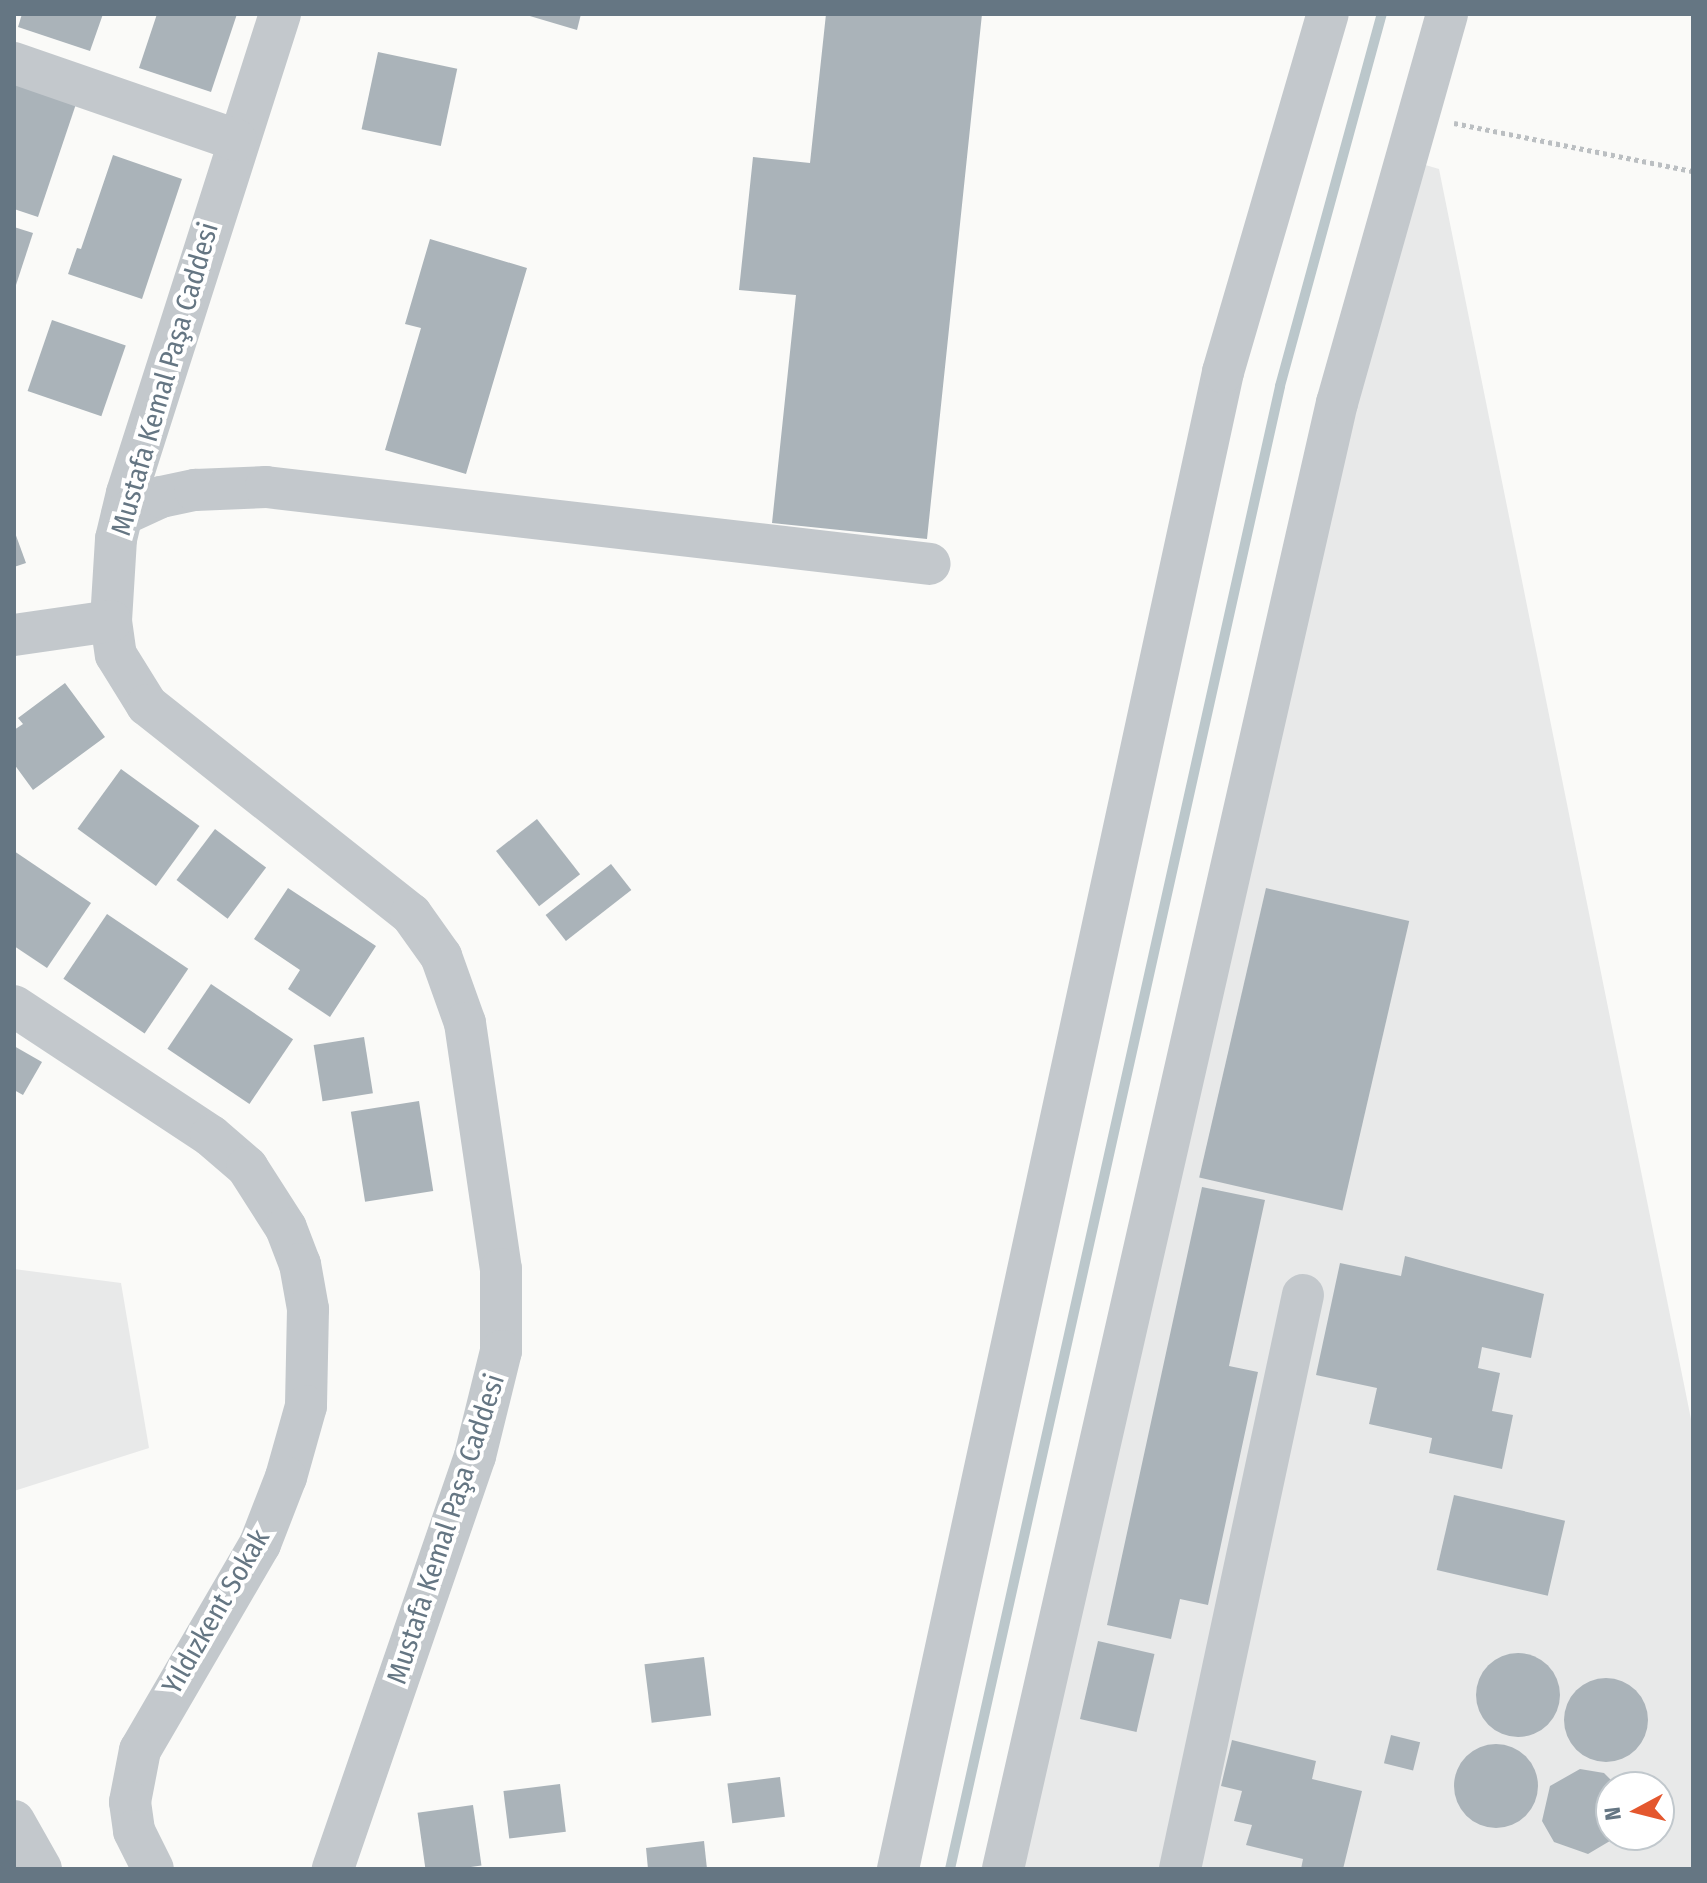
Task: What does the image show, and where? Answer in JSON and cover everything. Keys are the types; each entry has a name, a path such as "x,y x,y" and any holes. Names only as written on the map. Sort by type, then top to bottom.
{"street":[{"name":"Mustafa Kemal Paşa Caddesi","path":"280,14 236,140 122,515 111,621 116,655 147,705 411,914 441,956 465,1023 501,1269 501,1351 475,1456 333,1869"},
{"path":"898,1869 1223,372 1328,14"},
{"path":"1003,1869 1337,403 1447,14"},
{"path":"14,63 236,140"},
{"path":"122,515 161,497 195,490 266,487 930,564"},
{"path":"14,635 111,621"},
{"name":"Yıldızkent Sokak","path":"14,1006 211,1136 247,1167 286,1228 300,1264 308,1309 306,1406 281,1490 260,1544 140,1750 130,1802 134,1831 153,1869"},
{"path":"1180,1869 1303,1295"},
{"path":"14,1821 41,1869"}],"path":[{"path":"1418,116 1693,171"}],"shaded area":[{"path":"1405,159 1439,169 1693,1429 1693,1869 1003,1869"},
{"path":"14,1269 121,1283 149,1448 14,1491"}],"building":[{"path":"22,14 103,14 90,51 18,27"},
{"path":"157,14 237,14 211,92 139,68"},
{"path":"523,14 581,14 577,30"},
{"path":"826,14 982,14 927,539 772,523 796,295 739,290 753,157 810,163"},
{"path":"378,52 457,69 441,146 362,129"},
{"path":"14,80 77,101 38,217 14,209"},
{"path":"113,155 182,179 142,299 68,274 77,248 81,249"},
{"path":"14,227 33,233 15,288 14,288"},
{"path":"430,239 527,268 466,474 385,450 421,328 405,324"},
{"path":"52,320 126,345 101,416 28,391"},
{"path":"14,530 26,563 14,567"},
{"path":"65,683 105,737 33,790 14,764 14,730 23,724 18,718"},
{"path":"121,769 199,826 156,886 78,829"},
{"path":"537,819 580,874 539,906 496,851"},
{"path":"215,829 266,868 228,919 176,880"},
{"path":"14,851 91,903 47,968 14,946"},
{"path":"611,864 631,890 566,941 546,915"},
{"path":"288,888 376,946 330,1017 288,989 300,970 254,939"},
{"path":"1266,888 1409,921 1342,1210 1199,1177"},
{"path":"107,914 188,969 145,1033 63,979"},
{"path":"211,984 293,1039 249,1104 167,1049"},
{"path":"364,1037 373,1093 323,1101 314,1045"},
{"path":"14,1046 42,1062 23,1095 14,1090"},
{"path":"419,1101 433,1191 365,1202 351,1112"},
{"path":"1202,1187 1265,1200 1229,1366 1258,1372 1208,1605 1180,1599 1171,1639 1107,1625"},
{"path":"1405,1256 1544,1294 1531,1358 1482,1347 1478,1368 1500,1373 1492,1411 1513,1415 1502,1469 1429,1453 1432,1438 1369,1424 1377,1388 1316,1375 1340,1263 1401,1276"},
{"path":"1454,1495 1565,1521 1548,1596 1437,1570"},
{"path":"1098,1641 1155,1654 1137,1732 1080,1719"},
{"path":"1518,1653 1534,1656 1548,1665 1557,1679 1560,1695 1557,1711 1548,1725 1534,1734 1518,1737 1502,1734 1488,1725 1479,1711 1476,1695 1479,1679 1488,1665 1502,1656"},
{"path":"704,1657 711,1716 652,1723 644,1664"},
{"path":"1606,1678 1622,1681 1636,1690 1645,1704 1648,1720 1645,1736 1636,1750 1622,1759 1606,1762 1590,1759 1576,1750 1567,1736 1564,1720 1567,1704 1576,1690 1590,1681"},
{"path":"1391,1735 1420,1742 1413,1770 1384,1763"},
{"path":"1232,1740 1316,1761 1312,1779 1362,1791 1343,1869 1301,1869 1303,1859 1246,1845 1252,1825 1234,1821 1242,1791 1221,1786"},
{"path":"1496,1744 1512,1747 1526,1756 1535,1770 1538,1786 1535,1802 1526,1816 1512,1825 1496,1828 1480,1825 1466,1816 1457,1802 1454,1786 1457,1770 1466,1756 1480,1747"},
{"path":"1580,1769 1595,1772 1595,1850 1588,1854 1554,1842 1542,1821 1550,1786"},
{"path":"780,1777 785,1817 732,1823 727,1783"},
{"path":"560,1784 566,1832 509,1839 503,1791"},
{"path":"473,1805 481,1865 425,1869 418,1813"},
{"path":"704,1841 707,1869 648,1869 646,1848"}],"waterway":[{"path":"950,1869 1280,386 1382,14"}]}
